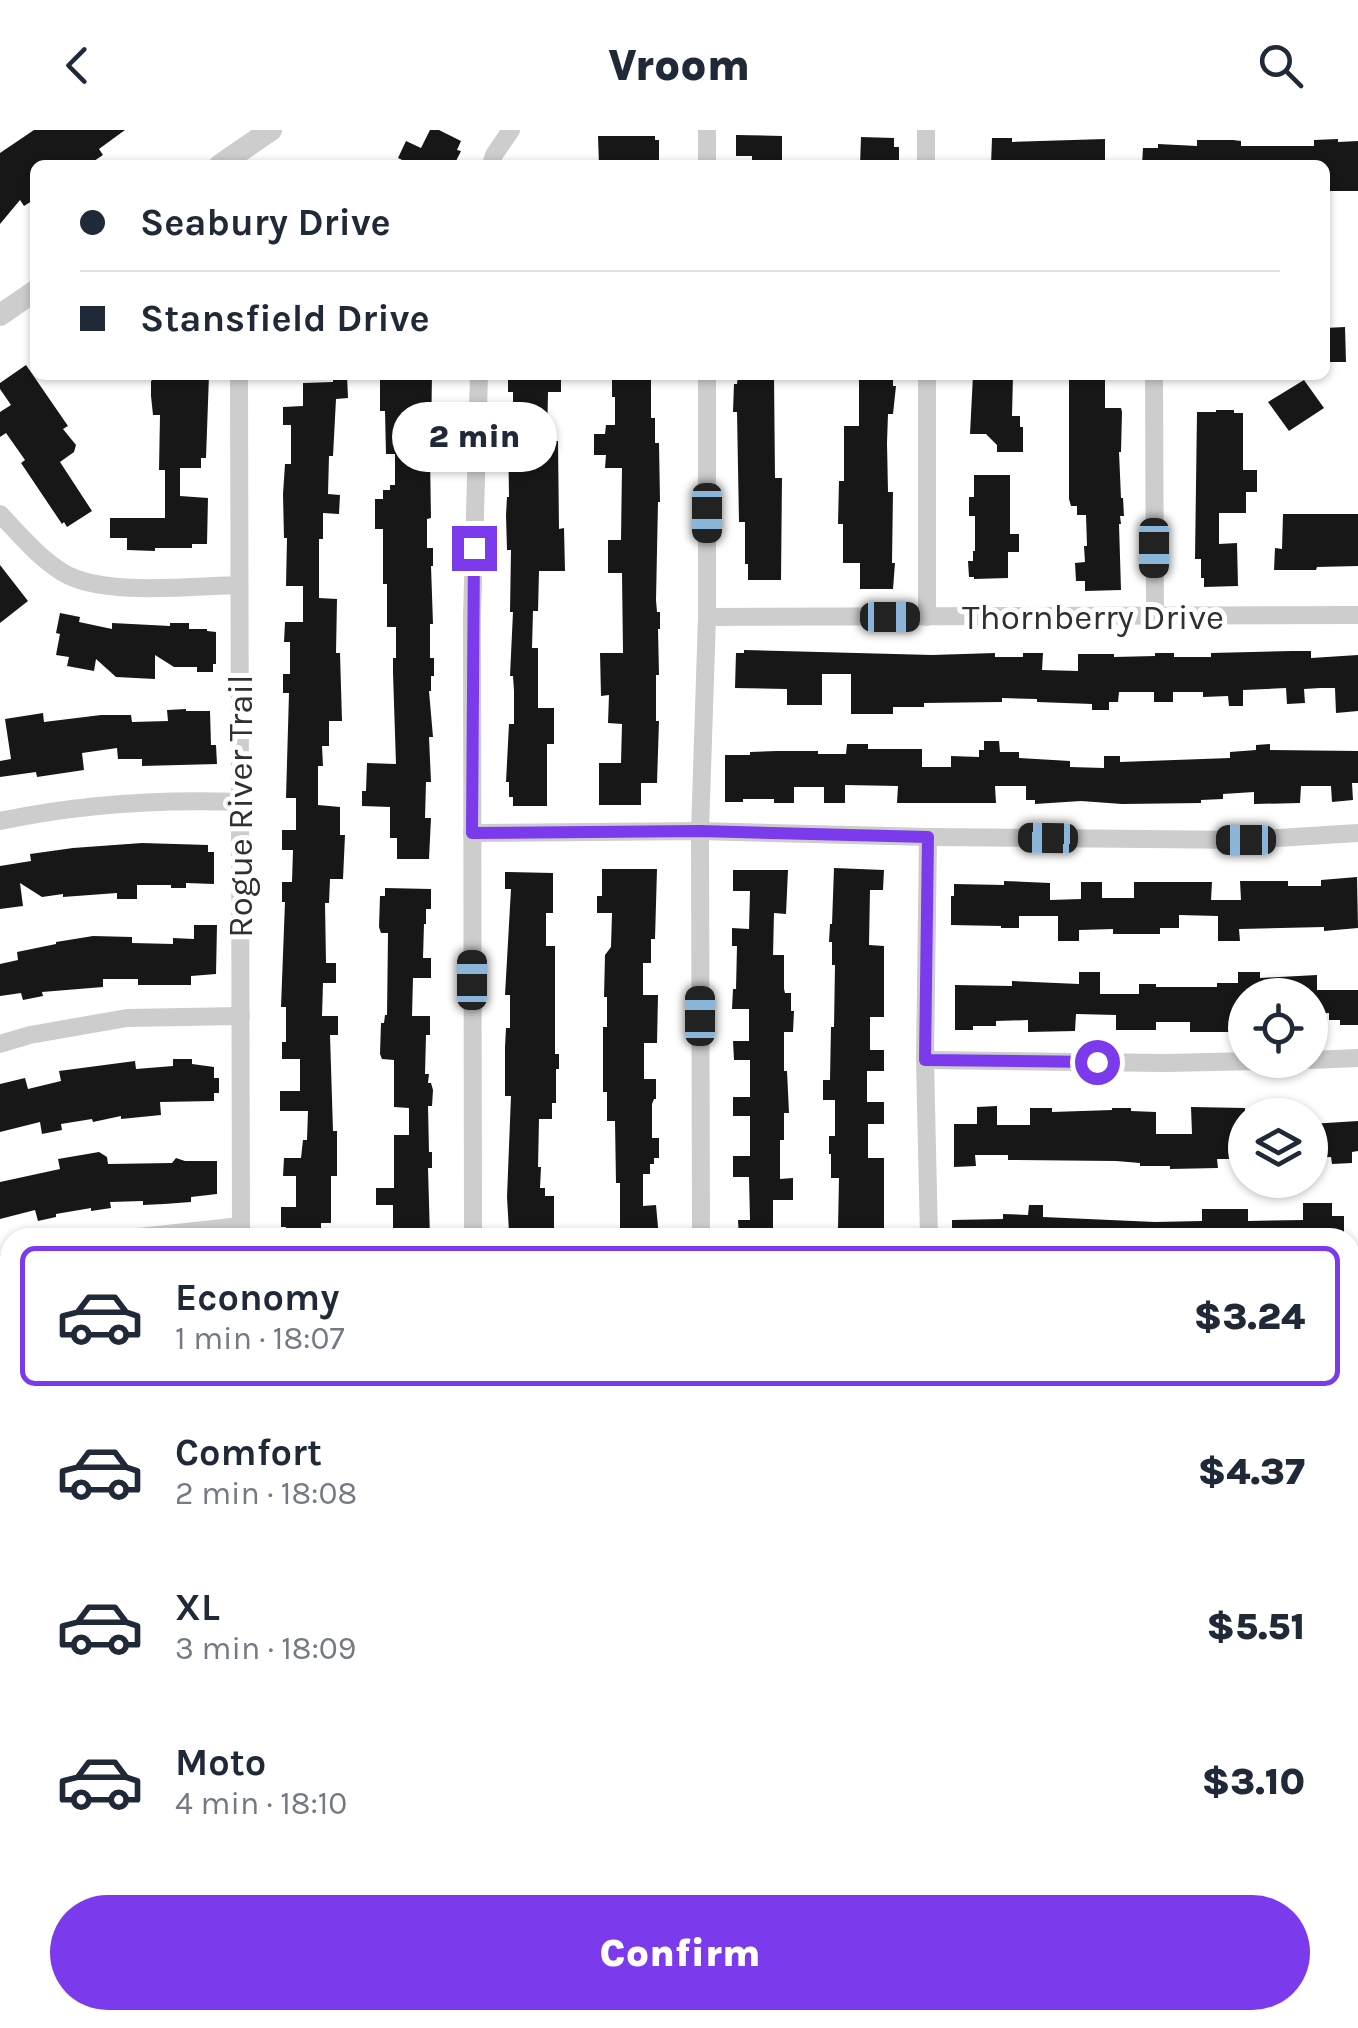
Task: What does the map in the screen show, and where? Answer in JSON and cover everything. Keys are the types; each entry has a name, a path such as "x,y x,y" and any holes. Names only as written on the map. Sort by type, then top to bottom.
{"street":[{"path":"227,160 271,130"},
{"path":"492,160 511,130"},
{"path":"707,130 707,160"},
{"path":"926,130 926,160"},
{"path":"0,316 30,295"},
{"name":"Rogue River Trail","path":"239,380 241,1228"},
{"path":"473,1228 472,617 479,380"},
{"path":"701,1228 700,831 707,617 707,380"},
{"path":"927,380 927,617"},
{"path":"1154,380 1154,617"},
{"path":"0,514 40,556 66,575 110,587 239,585"},
{"name":"Thornberry Drive","path":"707,617 1358,615"},
{"path":"0,820 114,802 240,802"},
{"path":"472,833 700,831 1246,840 1358,833"},
{"path":"928,837 925,1060 929,1228"},
{"path":"0,1044 30,1034 127,1018 240,1016"},
{"path":"1328,1059 1358,1058"},
{"path":"925,1060 1228,1062"}],"building":[{"path":"34,130 125,130 99,149 103,155 96,160 30,160 30,202 24,206 20,200 0,224 0,153"},
{"path":"430,130 439,130 461,141 456,160 398,158 406,141 421,148"},
{"path":"736,135 782,136 782,160 736,156"},
{"path":"598,136 655,136 659,140 659,160 599,160"},
{"path":"861,137 894,138 894,147 899,147 899,160 860,160"},
{"path":"992,138 1012,138 1012,142 1105,139 1105,160 991,160"},
{"path":"1197,140 1233,140 1241,141 1241,146 1314,146 1314,140 1358,141 1358,191 1330,191 1330,160 1142,160 1143,148 1158,148 1158,144 1197,146"},
{"path":"1345,327 1346,362 1330,362 1330,328"},
{"path":"26,365 30,380 36,380 68,426 63,429 76,445 74,452 60,462 92,511 67,527 21,463 25,460 6,433 0,437 0,412 11,405 0,383"},
{"path":"209,380 206,458 201,458 201,468 180,468 180,496 208,498 207,544 155,551 127,550 127,538 110,538 110,518 165,518 165,470 159,470 160,415 153,415 151,381"},
{"path":"347,380 348,398 336,399 328,494 340,495 339,514 323,513 319,598 337,599 336,653 340,653 342,721 329,721 329,746 322,746 323,766 318,766 318,805 340,807 340,835 345,835 343,879 330,879 329,903 325,903 326,963 336,963 336,983 323,983 322,1016 338,1016 338,1035 330,1035 337,1176 331,1176 331,1223 321,1223 321,1228 286,1228 281,1227 281,1207 296,1207 296,1176 283,1176 284,1158 301,1158 303,1140 307,1140 308,1111 280,1111 280,1091 300,1091 300,1059 282,1059 286,1007 281,1007 285,902 282,882 292,882 293,850 282,850 282,830 296,830 296,798 286,798 289,693 283,693 283,674 290,674 290,642 284,642 285,622 303,622 303,586 286,586 283,494 285,464 291,464 291,425 283,425 283,407 303,406 303,383"},
{"path":"380,380 432,380 431,438 435,456 430,456 431,518 427,519 427,548 433,548 430,658 434,658 434,676 429,691 433,737 429,737 431,782 426,782 425,818 431,818 429,859 397,859 397,838 390,838 390,807 362,806 367,763 396,764 396,627 387,627 383,529 375,529 375,499 383,499 383,490 395,485 395,454 386,454 385,411 380,411"},
{"path":"508,380 561,380 561,392 548,392 547,441 558,441 559,529 564,528 565,571 539,571 538,611 533,611 532,648 538,648 538,708 554,708 554,744 547,744 547,806 513,806 506,782 509,724 514,724 510,676 511,550 507,550 506,515 508,427 513,427 513,392 508,392"},
{"path":"612,380 651,380 651,418 655,418 655,443 659,443 657,783 641,783 641,805 599,805 599,763 621,763 622,724 608,723 609,695 601,696 600,653 623,653 622,573 608,573 608,540 621,540 622,468 605,468 606,455 594,455 594,434 605,434 606,425 615,425"},
{"path":"737,380 774,380 775,478 782,478 781,580 748,580 745,522 739,522 737,412 733,412"},
{"path":"859,380 893,380 896,386 893,414 888,414 887,443 888,492 893,492 893,589 860,589 860,563 843,563 843,524 838,524 839,481 844,481 844,426 859,426"},
{"path":"973,380 1013,380 1012,416 1020,416 1023,452 997,452 997,445 986,434 970,434"},
{"path":"1069,380 1105,380 1105,408 1121,408 1122,412 1121,590 1085,591 1085,581 1076,581 1075,563 1085,562 1086,515 1077,515 1077,506 1071,506"},
{"path":"1304,380 1324,408 1289,431 1268,402"},
{"path":"1197,412 1243,413 1243,470 1257,470 1257,492 1246,492 1246,513 1219,513 1219,544 1237,543 1238,586 1204,587 1201,559 1195,559"},
{"path":"974,475 1010,475 1010,534 1019,534 1019,552 1008,552 1008,578 969,577 968,561 973,561 975,551 975,516 969,516"},
{"path":"1283,514 1358,514 1358,566 1274,570 1275,548 1282,549"},
{"path":"0,565 28,601 0,623"},
{"path":"60,613 80,617 79,622 112,629 112,623 189,623 189,629 216,632 216,664 213,672 197,672 197,667 174,667 155,655 155,679 116,677 96,659 94,671 67,666 69,657 56,655"},
{"path":"1311,651 1311,658 1358,655 1358,711 1336,713 1335,688 1304,689 1305,703 1287,704 1286,688 1243,690 1243,706 1229,706 1228,696 1203,697 1203,692 1173,692 1173,702 1154,702 1154,692 1119,692 1118,702 1109,702 1109,710 1092,710 1092,704 1002,698 1002,702 893,707 893,714 851,714 851,674 822,674 822,705 787,705 787,689 735,688 736,653 995,653 995,657 1043,653 1042,670 1078,671 1078,654 1114,657 1174,653 1174,657 1211,657 1211,653"},
{"path":"167,710 210,711 211,745 216,745 217,764 142,766 142,759 118,759 117,748 82,753 84,770 37,777 36,772 0,777 0,761 11,759 5,719 43,713 44,722 101,715 131,715 132,722 168,721"},
{"path":"984,741 999,741 1000,752 1019,752 1019,758 1104,768 1104,756 1120,756 1120,762 1230,758 1230,752 1256,750 1256,745 1270,744 1270,750 1358,751 1358,783 1352,783 1353,800 1332,802 1331,786 1301,786 1300,803 1254,804 1254,792 1223,794 1223,799 1201,803 1035,804 1035,800 1026,800 1026,786 995,786 996,803 897,803 898,786 845,785 845,803 824,803 824,787 794,787 794,803 774,803 774,799 725,802 725,755 777,751 846,754 847,744 868,744 868,749 922,749 922,767 951,767 951,756 979,757"},
{"path":"142,843 208,845 208,852 214,852 214,884 186,883 186,888 137,885 137,899 117,899 117,893 42,897 20,883 23,906 0,909 0,866 31,861 30,854"},
{"path":"834,868 884,870 883,890 870,890 869,945 884,946 884,1017 870,1017 870,1050 884,1050 884,1071 867,1071 867,1102 884,1102 884,1124 868,1124 868,1158 884,1158 884,1228 838,1228 839,1178 831,1178 829,1154 829,1136 835,1136 835,1100 823,1100 823,1080 830,1080 834,1027 835,965 829,942"},
{"path":"602,869 657,869 655,939 651,939 651,963 643,963 643,995 658,995 657,1043 644,1043 644,1079 656,1079 652,1138 659,1138 659,1158 650,1164 650,1174 643,1174 643,1206 656,1205 658,1228 620,1228 615,1121 607,1121 607,1092 603,1092 603,1027 607,1027 605,955 611,947 612,913 597,913 597,896 602,896"},
{"path":"733,870 788,870 786,914 774,913 773,955 784,955 784,989 791,993 794,1011 793,1032 784,1032 789,1113 784,1113 784,1140 780,1140 780,1179 793,1178 793,1200 773,1200 773,1228 738,1228 738,1220 750,1220 749,1177 733,1177 733,1156 750,1156 750,1116 733,1116 733,1097 750,1097 750,1060 734,1060 733,1041 749,1041 749,1009 732,1009 737,946 732,946 732,928 749,929 750,891 733,891"},
{"path":"505,872 553,873 553,913 546,913 546,946 555,946 555,1054 559,1054 559,1069 552,1119 539,1119 538,1167 540,1188 545,1188 545,1196 554,1196 554,1228 509,1228 511,1096 505,1096 505,1047 506,1028 510,1028 510,995 505,995 511,889 505,889"},
{"path":"1357,877 1358,928 1239,929 1240,941 1218,941 1218,916 1179,915 1179,928 1160,928 1160,934 1079,930 1079,941 1058,941 1058,916 1019,916 1019,928 951,925 954,884 1050,883 1050,900 1081,899 1081,882 1102,882 1102,898 1134,898 1134,882 1212,882 1211,900 1241,900 1240,881 1321,886 1321,880"},
{"path":"385,888 431,889 423,958 431,958 431,978 413,978 412,1016 430,1016 425,1074 429,1074 428,1083 433,1090 432,1106 428,1106 432,1152 432,1168 428,1168 430,1228 393,1228 393,1205 376,1205 376,1188 394,1188 394,1135 409,1135 409,1108 394,1107 394,1060 382,1059 380,1054 381,1023 387,1015 388,933 381,933 379,927 380,896 385,896"},
{"path":"194,925 217,925 216,974 191,976 191,985 138,985 138,979 103,979 103,987 42,992 43,996 23,1000 21,993 0,996 0,964 18,960 17,952 93,936 132,937 132,943 173,944 173,938 194,939"},
{"path":"1079,972 1100,972 1100,994 1139,994 1139,984 1217,987 1217,983 1228,983 1228,1032 1190,1032 1190,1022 1156,1022 1156,1030 1116,1030 1116,1015 1076,1014 1075,1031 1028,1032 1028,1020 996,1021 996,1026 955,1030 955,985 1012,986 1012,981 1079,984"},
{"path":"1238,972 1260,972 1260,978 1238,978"},
{"path":"1317,975 1317,978 1260,978"},
{"path":"1328,990 1358,990 1358,1025 1340,1025 1340,1020 1329,1020"},
{"path":"173,1059 192,1059 192,1064 214,1067 219,1093 214,1093 214,1101 160,1102 161,1115 121,1116 93,1122 92,1119 61,1124 62,1130 42,1134 40,1122 0,1132 0,1084 25,1078 28,1089 61,1081 59,1071 135,1061 136,1069 173,1066"},
{"path":"997,1106 997,1125 1030,1125 1030,1108 1052,1108 1052,1112 1131,1108 1156,1112 1156,1134 1192,1134 1191,1107 1228,1108 1228,1159 1217,1159 1218,1168 1170,1169 1116,1161 1008,1160 1008,1155 975,1155 976,1166 954,1167 954,1124 977,1124 977,1107"},
{"path":"1358,1121 1358,1151 1352,1152 1352,1163 1332,1164 1328,1157 1328,1123"},
{"path":"99,1152 107,1157 108,1164 172,1163 176,1158 217,1161 217,1194 191,1197 191,1202 110,1202 111,1208 56,1214 38,1221 35,1210 0,1219 0,1182 60,1169 58,1159"},
{"path":"1303,1203 1332,1203 1332,1216 1344,1216 1344,1228 952,1228 952,1220 1028,1215 1029,1205 1043,1205 1043,1217 1202,1221 1202,1209 1248,1209 1248,1221 1303,1220"}],"route":[{"path":"474,548 472,833 700,831 928,837 925,1060 1097,1062"}]}
